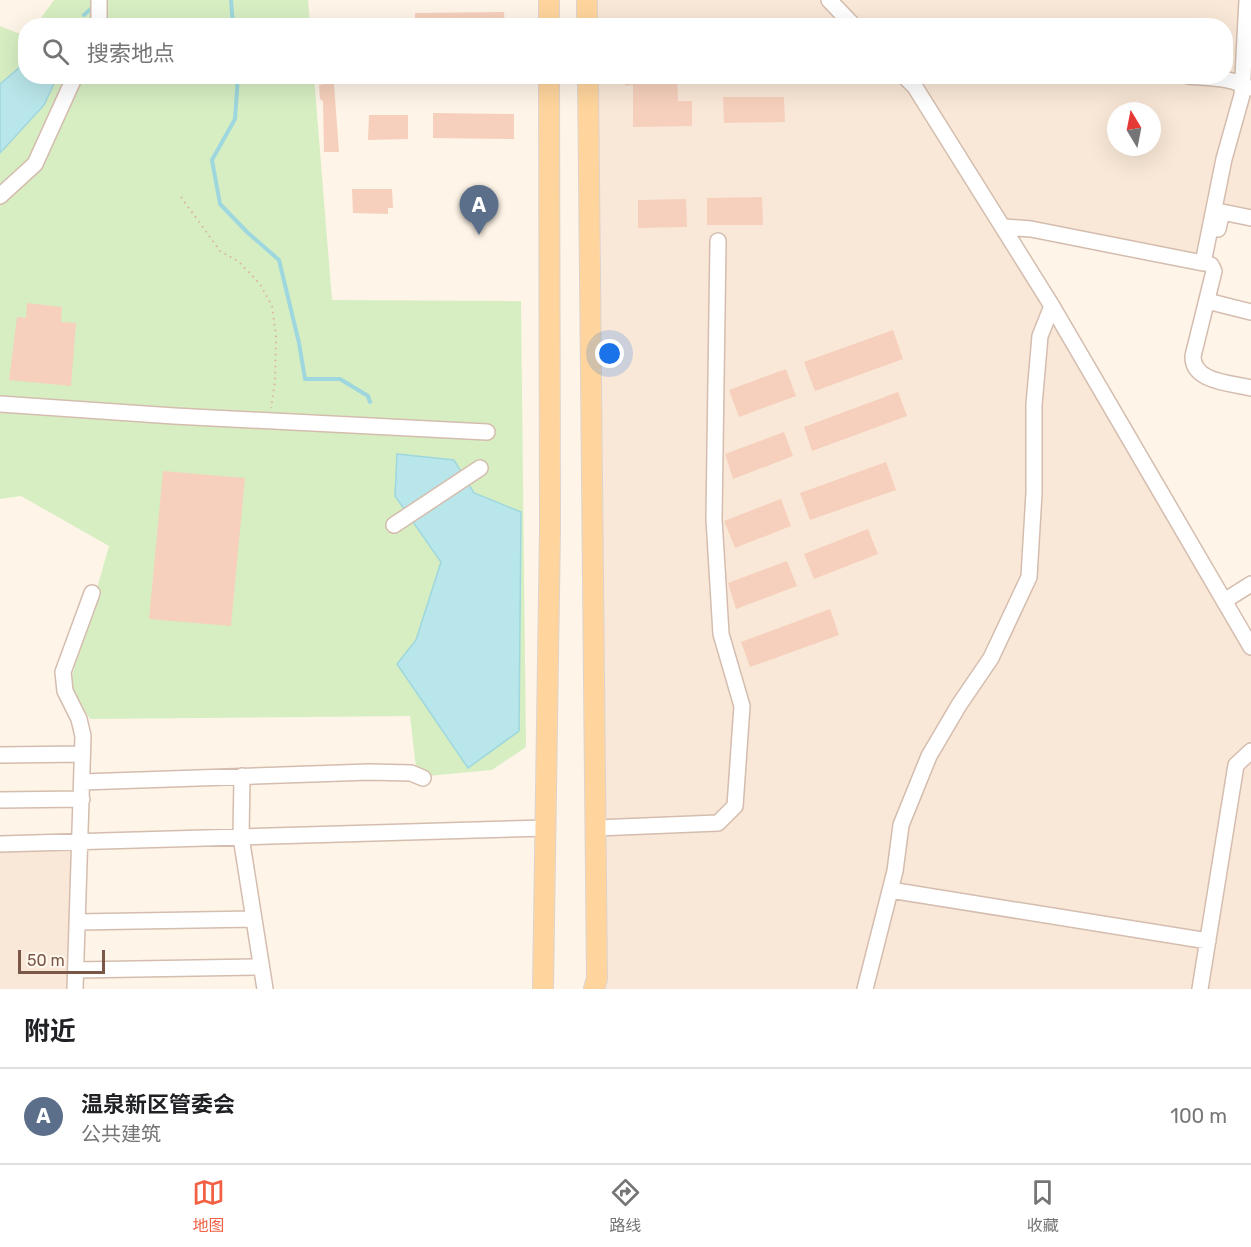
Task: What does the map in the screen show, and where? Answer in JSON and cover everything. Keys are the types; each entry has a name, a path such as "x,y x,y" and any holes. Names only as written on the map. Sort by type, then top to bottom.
{"main road":[{"path":"549,0 549,18"},
{"path":"587,0 587,18"},
{"path":"543,989 550,528 549,84"},
{"path":"588,84 597,978 594,989"}],"street":[{"path":"829,0 846,18"},
{"path":"1207,264 1224,159 1246,86 1247,0"},
{"path":"0,196 35,164 71,84"},
{"path":"912,84 1052,306 1251,647"},
{"path":"1207,264 1222,212 1251,218"},
{"path":"1004,227 1031,229 1207,264 1214,272 1192,363 1198,373 1205,377 1251,388"},
{"path":"596,828 718,824 735,806 742,706 720,634 714,519 718,241"},
{"path":"1206,301 1251,312"},
{"path":"865,989 895,871 901,825 929,756 959,705 991,658 1029,577 1034,493 1034,405 1040,336 1052,306"},
{"path":"0,404 487,432"},
{"path":"394,525 480,468"},
{"path":"1224,601 1251,584"},
{"path":"75,989 82,799 81,727 65,691 63,672 92,593"},
{"path":"1200,989 1236,765 1251,751"},
{"path":"0,755 82,754"},
{"path":"82,782 400,772 411,773 423,778"},
{"path":"242,776 241,837 265,989"},
{"path":"0,800 82,799"},
{"path":"0,844 546,828"},
{"path":"890,890 1208,941"},
{"path":"77,922 254,920"},
{"path":"76,970 261,967"}],"path":[{"path":"181,197 220,251 239,262 260,284 272,306 276,336 275,381 270,420"}],"shaded area":[{"path":"587,0 1251,0 1251,218 1222,212 1211,265 1005,227 1251,647 1251,989 594,989 588,84 1233,84 1233,18 587,18"},
{"path":"80,842 75,989 0,989 0,844"}],"green space":[{"path":"54,0 308,0 309,18 41,18"},
{"path":"0,26 18,33 18,84 315,84 332,300 521,301 526,747 492,770 417,777 410,716 90,719 69,686 109,546 21,496 0,499"}],"water":[{"path":"18,69 18,84 54,84 44,105 0,153 0,84"},
{"path":"397,454 454,460 474,493 521,512 519,731 468,768 397,664 416,640 441,562 395,496"}],"building":[{"path":"504,12 504,18 415,18 415,13"},
{"path":"334,84 339,152 324,152 323,101 320,99 319,85"},
{"path":"625,84 677,84 678,101 692,101 692,126 633,127 633,85 625,86"},
{"path":"723,97 784,97 785,122 724,123"},
{"path":"433,113 514,114 514,139 433,138"},
{"path":"369,115 408,115 408,139 368,140"},
{"path":"352,189 392,189 393,208 388,208 388,214 353,213"},
{"path":"762,197 763,225 707,225 707,198"},
{"path":"686,199 687,227 638,228 638,200"},
{"path":"27,303 62,307 61,322 76,323 71,386 9,380 17,317 26,318"},
{"path":"893,330 903,359 815,391 804,362"},
{"path":"786,369 796,396 739,417 729,390"},
{"path":"898,392 907,416 812,451 804,427"},
{"path":"784,432 793,456 733,479 725,454"},
{"path":"886,462 896,490 810,520 800,493"},
{"path":"163,471 245,478 231,626 149,619"},
{"path":"781,499 791,526 735,548 724,521"},
{"path":"868,529 878,554 814,579 804,554"},
{"path":"787,561 797,586 736,609 728,583"},
{"path":"830,609 839,635 750,667 741,642"}],"waterway":[{"path":"231,0 232,18"},
{"path":"84,15 95,5"},
{"path":"237,84 235,119 212,160 220,204 279,260 299,343 305,379 340,379 368,396 370,402"}],"place":[{"name":"温泉新区管委会","path":"479,235"}]}
